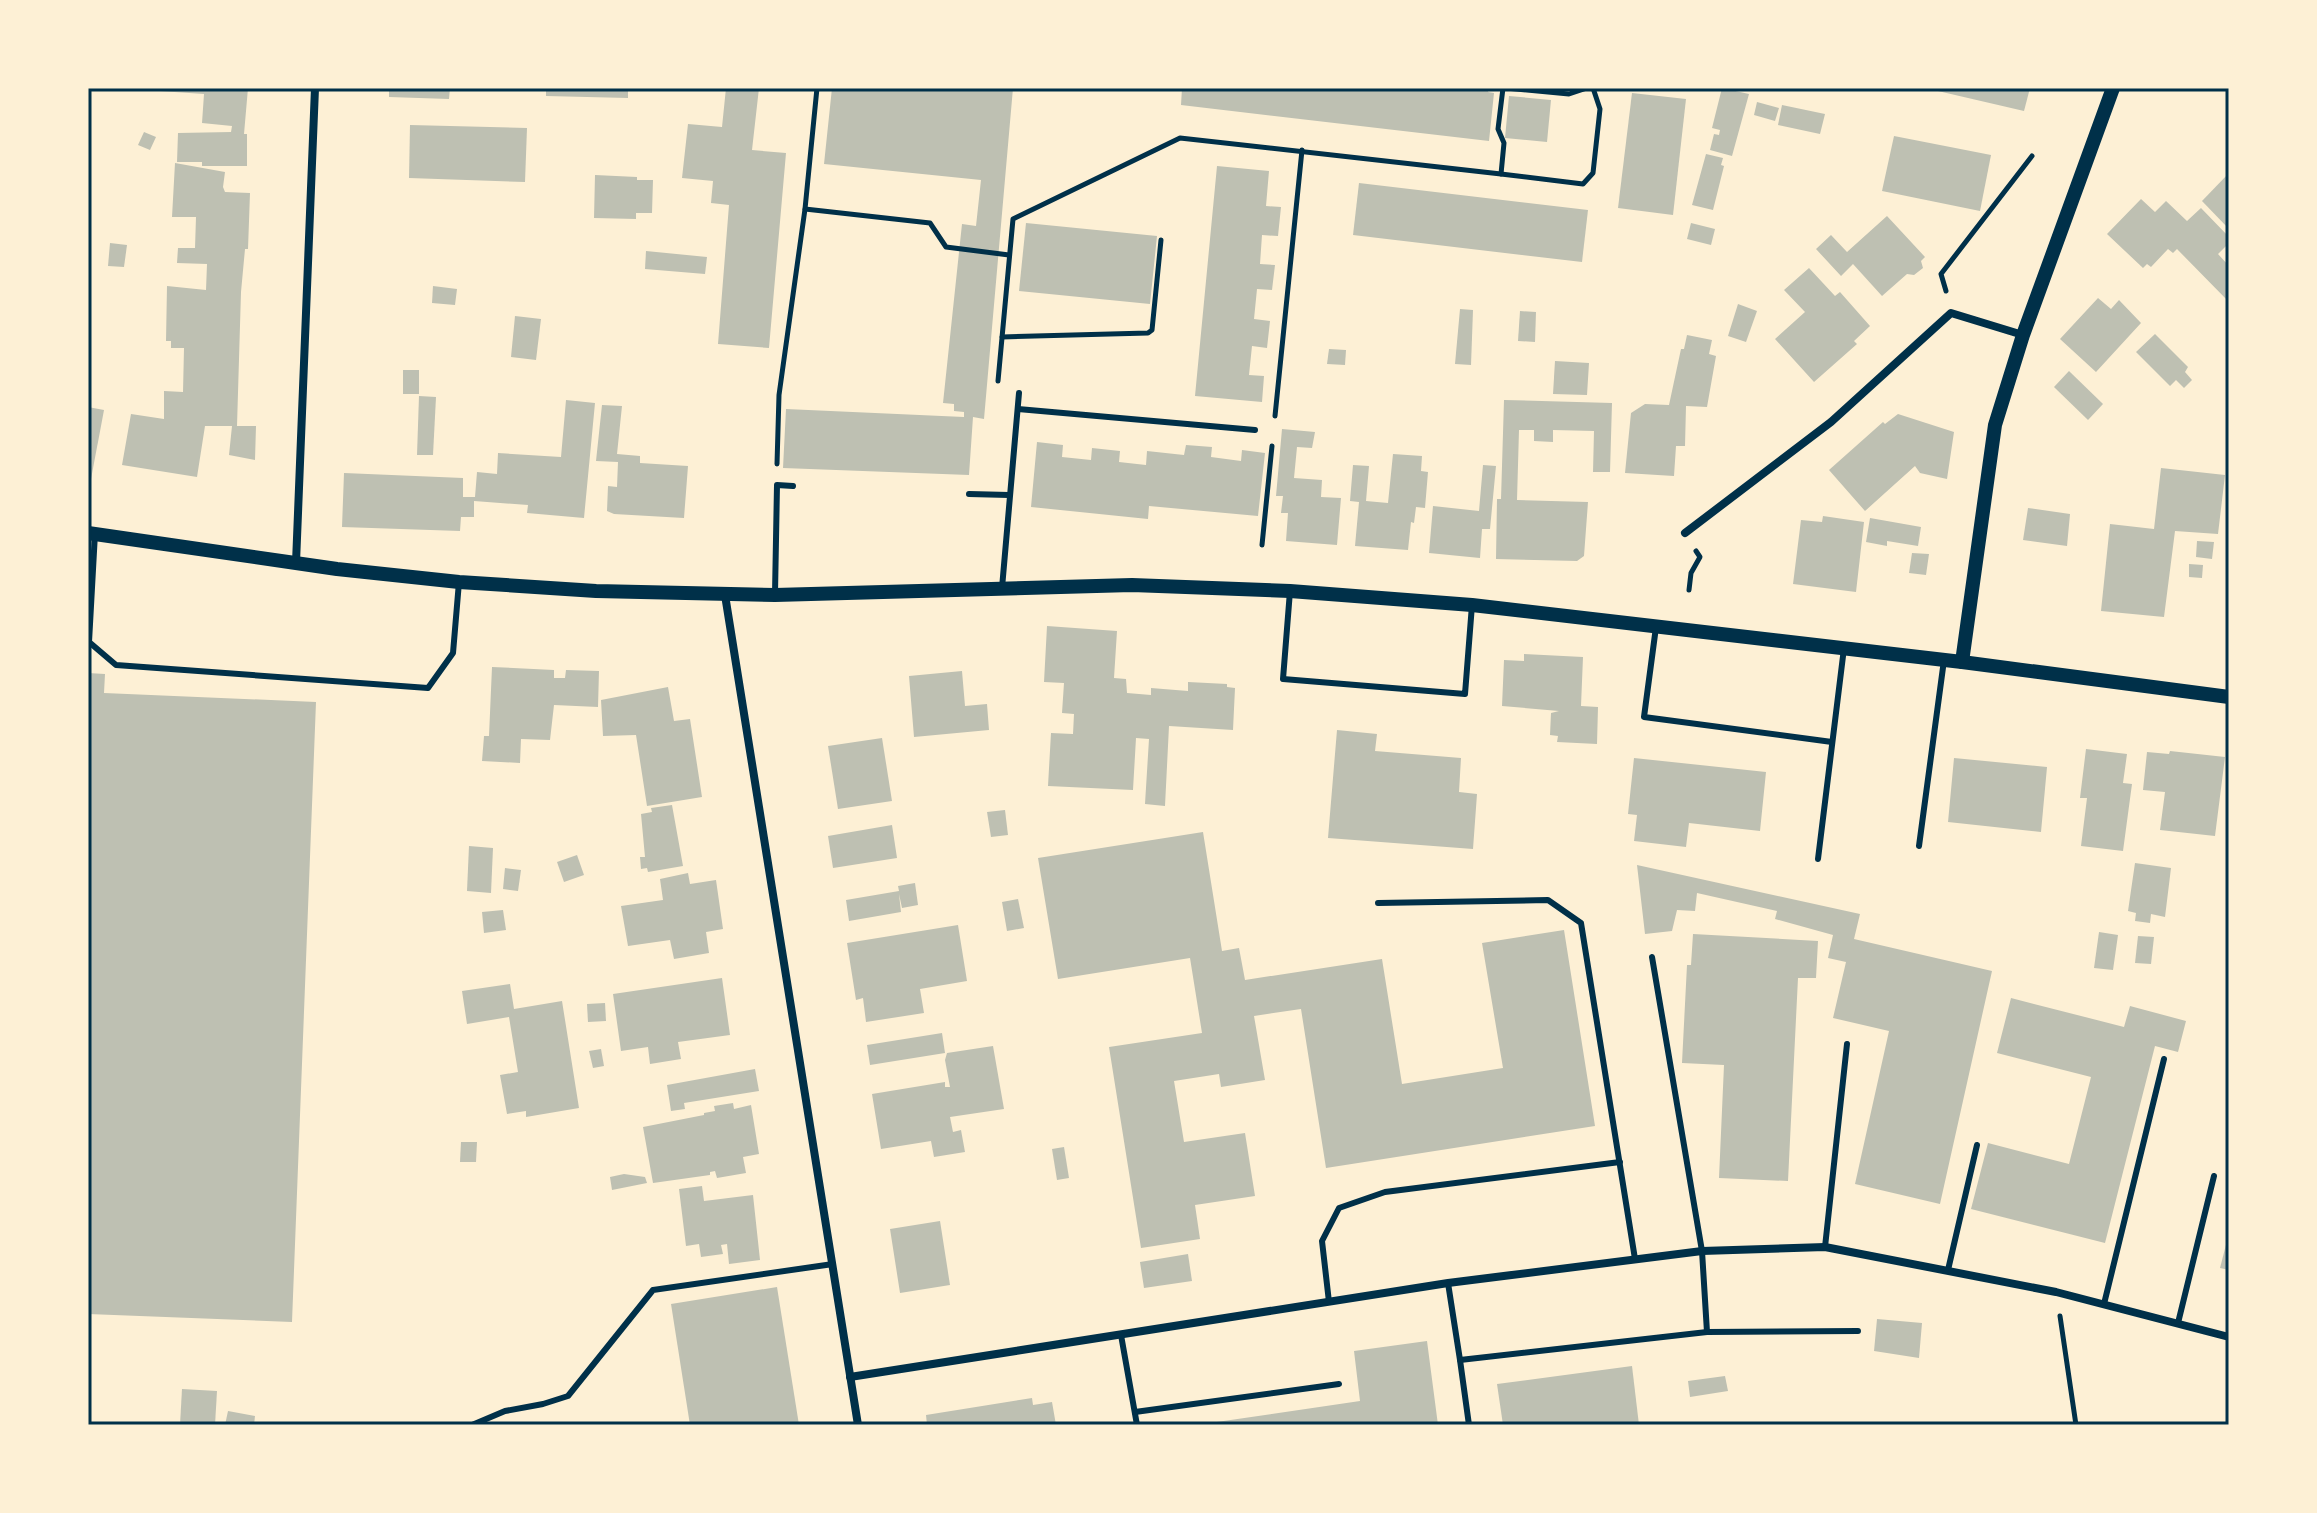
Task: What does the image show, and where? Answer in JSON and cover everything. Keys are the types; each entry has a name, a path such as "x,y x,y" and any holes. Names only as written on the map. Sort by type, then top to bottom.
{"street":[{"path":"296,564 315,88"},
{"path":"1962,662 1995,425 2023,335 2113,88"},
{"path":"1685,533 1831,422 1951,313 2023,335"},
{"path":"92,533 296,564 459,582 596,591 775,595 1132,585 1290,591 1472,605 1962,662 2229,697"},
{"path":"725,595 858,1425"},
{"path":"850,1377 1448,1283 1702,1251 1825,1247 2056,1292 2229,1337"}],"lane":[{"path":"1002,588 1019,393"},
{"path":"1018,409 1255,430"},
{"path":"775,595 777,485 793,486"},
{"path":"969,494 1009,495"},
{"path":"92,533 89,642 116,665 428,688 453,653 459,582"},
{"path":"1290,591 1283,679 1465,694 1472,605"},
{"path":"1656,627 1644,717 1832,742"},
{"path":"1818,859 1844,648"},
{"path":"1919,846 1944,660"},
{"path":"1378,903 1548,900 1581,923 1635,1259"},
{"path":"1652,957 1702,1251 1707,1332"},
{"path":"1825,1247 1847,1044"},
{"path":"2104,1304 2164,1059"},
{"path":"1948,1270 1977,1145"},
{"path":"1329,1302 1322,1241 1339,1208 1385,1192 1620,1162"},
{"path":"2178,1323 2214,1176"},
{"path":"472,1425 505,1411 568,1396 653,1290 833,1264"},
{"path":"1448,1283 1469,1425"},
{"path":"1460,1360 1707,1332 1858,1331"},
{"path":"1121,1335 1137,1425"},
{"path":"1135,1412 1339,1384"}],"path":[{"path":"777,485 779,395 805,209 817,88"},
{"path":"1501,174 1504,143 1498,129 1504,88 1569,94 1587,88"},
{"path":"998,385 1013,219 1180,138 1583,184 1593,173 1598,134 1600,109 1593,88"},
{"path":"1274,426 1302,150"},
{"path":"1951,313 1941,274 2032,156"},
{"path":"805,209 930,223 946,247 1009,255"},
{"path":"1002,337 1148,333 1152,330 1161,240"},
{"path":"1262,545 1272,442"},
{"path":"1685,533 1700,557 1691,573 1689,590"},
{"path":"2056,1292 2076,1425"}],"building":[{"path":"145,88 248,88 244,134 247,134 247,166 202,166 202,162 177,162 178,133 231,132 232,126 202,123 204,94"},
{"path":"389,88 450,88 449,99 389,97"},
{"path":"546,88 628,88 628,98 546,96"},
{"path":"726,88 759,88 752,150 786,153 769,348 718,344 729,205 711,203 713,181 682,178 688,124 722,127"},
{"path":"832,88 1013,88 984,419 973,417 969,475 783,468 786,409 964,417 964,412 954,411 954,404 943,403 962,224 976,226 981,180 824,164"},
{"path":"1182,88 1489,88 1488,92 1494,93 1489,141 1181,105"},
{"path":"1722,88 1749,94 1732,156 1710,150 1714,134 1719,135 1720,130 1712,128"},
{"path":"1925,88 2030,88 2024,111"},
{"path":"1632,93 1686,99 1673,215 1618,208"},
{"path":"1509,96 1551,100 1547,142 1505,138"},
{"path":"1757,102 1779,108 1775,121 1754,115"},
{"path":"1782,105 1825,114 1820,134 1778,125"},
{"path":"410,125 527,128 525,182 409,178"},
{"path":"144,132 156,137 150,150 138,145"},
{"path":"1894,136 1991,155 1980,211 1882,191"},
{"path":"1706,154 1723,158 1721,165 1724,166 1713,210 1692,205"},
{"path":"175,163 225,172 225,192 250,193 248,249 245,249 241,292 237,426 256,426 255,460 229,455 232,426 205,426 197,477 122,465 131,414 164,419 164,391 183,392 184,348 171,348 171,341 166,341 167,286 206,290 207,264 177,263 178,248 195,248 196,217 172,217"},
{"path":"1217,166 1269,171 1266,206 1281,207 1278,236 1262,235 1260,264 1275,265 1272,290 1257,289 1254,319 1270,321 1267,348 1252,346 1249,375 1264,376 1262,402 1195,396"},
{"path":"2229,173 2229,229 2202,201"},
{"path":"595,175 653,180 652,213 636,213 636,219 594,218"},
{"path":"1359,183 1588,210 1582,262 1353,235"},
{"path":"2141,199 2155,212 2166,201 2187,221 2201,208 2229,237 2229,243 2218,254 2229,266 2229,302 2177,249 2173,253 2168,249 2151,267 2147,264 2143,268 2107,234"},
{"path":"1887,216 1925,257 1921,261 1923,268 1914,275 1907,274 1882,296 1853,264 1841,276 1816,249 1831,235 1847,252"},
{"path":"1026,223 1157,236 1150,304 1019,291"},
{"path":"1691,223 1715,229 1711,245 1687,239"},
{"path":"110,243 127,245 124,267 108,266"},
{"path":"646,251 707,257 705,274 645,269"},
{"path":"1809,268 1835,296 1840,292 1870,326 1854,341 1857,344 1814,382 1775,339 1805,312 1784,290"},
{"path":"433,286 457,289 455,305 432,303"},
{"path":"2098,298 2111,309 2119,300 2141,323 2096,372 2060,339"},
{"path":"1738,304 1757,311 1746,342 1728,336"},
{"path":"1460,309 1473,310 1471,365 1455,364"},
{"path":"1520,311 1536,312 1535,342 1518,341"},
{"path":"515,316 541,319 536,360 511,357"},
{"path":"2155,334 2188,367 2185,372 2192,380 2184,388 2176,380 2170,386 2136,352"},
{"path":"1687,335 1712,340 1709,354 1716,356 1707,407 1686,406 1685,446 1676,446 1674,476 1625,473 1631,413 1645,404 1669,405"},
{"path":"1329,349 1346,350 1345,365 1327,364"},
{"path":"1555,361 1589,363 1587,395 1553,394"},
{"path":"403,370 419,370 419,394 403,394"},
{"path":"2069,371 2103,404 2088,420 2054,387"},
{"path":"419,396 436,397 433,455 417,455"},
{"path":"566,400 595,403 584,518 527,513 528,505 474,501 474,517 461,517 460,531 342,527 344,473 463,478 463,497 475,497 477,472 497,474 498,453 561,457"},
{"path":"1504,400 1612,403 1610,472 1593,472 1594,431 1553,430 1553,442 1534,441 1534,430 1519,430 1517,500 1588,502 1584,556 1577,561 1496,559"},
{"path":"602,405 622,406 617,454 640,456 640,463 688,466 684,518 607,511 608,486 617,487 618,462 596,461"},
{"path":"88,407 104,410 91,479 88,478"},
{"path":"1898,414 1954,432 1947,479 1920,473 1915,466 1865,511 1829,470 1883,422 1885,424"},
{"path":"1282,429 1315,432 1312,448 1297,447 1294,478 1322,480 1321,497 1341,498 1337,545 1286,541 1288,513 1281,513 1283,496 1276,496"},
{"path":"1037,442 1063,445 1062,457 1091,460 1092,448 1120,451 1119,462 1146,465 1147,451 1184,455 1186,445 1212,447 1211,457 1241,461 1242,450 1265,453 1258,516 1149,506 1148,519 1031,507"},
{"path":"1393,454 1422,456 1421,471 1428,472 1425,508 1416,507 1408,550 1355,546 1359,502 1350,501 1353,465 1369,466 1366,501 1388,503"},
{"path":"1483,465 1496,466 1490,529 1482,529 1480,558 1429,553 1433,506 1479,511"},
{"path":"2161,468 2225,475 2218,534 2175,531 2164,617 2101,611 2110,524 2154,529"},
{"path":"2028,508 2070,514 2067,546 2023,540"},
{"path":"1823,516 1864,522 1856,592 1793,584 1801,520 1822,522"},
{"path":"1870,518 1921,527 1918,546 1887,541 1887,546 1866,542"},
{"path":"2197,541 2214,542 2212,559 2196,557"},
{"path":"1912,553 1929,554 1926,575 1909,573"},
{"path":"2189,564 2203,565 2202,578 2189,577"},
{"path":"1047,626 1117,631 1114,678 1126,679 1127,693 1151,695 1151,688 1188,691 1188,682 1227,684 1227,687 1235,688 1233,730 1169,726 1165,806 1145,804 1149,739 1136,738 1133,790 1048,786 1051,733 1073,734 1074,714 1062,713 1064,683 1044,682"},
{"path":"1524,654 1583,657 1581,706 1598,707 1597,744 1557,742 1558,736 1550,735 1551,713 1559,711 1502,706 1504,660 1524,661"},
{"path":"492,667 554,670 554,678 565,678 566,670 599,671 598,707 554,705 550,740 521,739 520,763 482,761 484,736 489,736"},
{"path":"962,671 965,706 987,704 989,730 914,737 909,676"},
{"path":"88,673 105,674 104,693 316,702 292,1322 88,1314"},
{"path":"668,687 674,721 690,719 702,797 647,806 636,735 603,736 601,700"},
{"path":"1337,730 1377,734 1375,751 1461,758 1459,792 1477,794 1473,849 1328,838"},
{"path":"882,738 892,801 838,809 828,746"},
{"path":"2086,749 2127,754 2123,783 2132,784 2123,851 2081,846 2087,798 2080,798"},
{"path":"2170,751 2225,757 2215,836 2160,830 2165,792 2143,790 2147,752 2169,754"},
{"path":"1634,758 1766,772 1760,831 1689,823 1686,847 1634,841 1637,815 1628,814"},
{"path":"1954,758 2047,767 2041,832 1948,822"},
{"path":"672,805 683,866 648,872 647,868 641,869 640,857 645,857 641,814 652,812 651,808"},
{"path":"1005,810 1008,835 991,837 987,812"},
{"path":"892,825 897,858 833,868 828,836"},
{"path":"1203,832 1222,951 1239,948 1245,980 1382,959 1402,1084 1503,1068 1482,943 1564,930 1595,1126 1326,1168 1301,1009 1254,1016 1265,1080 1221,1087 1219,1074 1174,1081 1184,1142 1245,1133 1255,1196 1195,1205 1200,1239 1141,1248 1109,1047 1202,1033 1190,958 1058,979 1038,858"},
{"path":"469,846 493,848 491,893 467,891"},
{"path":"577,855 584,875 564,882 557,862"},
{"path":"2135,863 2171,868 2165,917 2151,914 2150,923 2135,921 2136,913 2128,911"},
{"path":"1637,865 1860,914 1854,939 1992,971 1940,1204 1855,1184 1889,1031 1833,1018 1846,962 1828,958 1833,935 1775,919 1777,911 1697,893 1695,911 1677,910 1672,931 1645,934"},
{"path":"505,868 521,870 518,891 503,889"},
{"path":"688,873 690,884 716,880 723,929 706,932 709,953 674,959 670,940 628,946 621,906 663,900 660,879"},
{"path":"915,883 918,905 902,908 899,894 901,912 849,921 846,900 899,891 898,886"},
{"path":"1018,899 1024,928 1007,931 1002,902"},
{"path":"503,910 506,930 484,933 482,912"},
{"path":"958,925 967,981 920,989 924,1013 866,1022 863,998 856,1000 847,943"},
{"path":"2099,932 2118,935 2113,970 2094,968"},
{"path":"1693,934 1818,941 1816,978 1798,978 1788,1181 1719,1178 1724,1065 1682,1063 1687,965 1691,965"},
{"path":"2138,936 2154,937 2151,964 2135,963"},
{"path":"722,978 730,1035 678,1042 681,1059 650,1064 648,1047 621,1051 613,994"},
{"path":"510,984 514,1009 562,1001 579,1108 526,1117 526,1111 507,1114 500,1075 518,1072 509,1017 467,1024 462,991"},
{"path":"2011,998 2124,1027 2130,1006 2186,1021 2178,1052 2155,1046 2105,1243 1971,1209 1988,1143 2069,1164 2091,1077 1997,1053"},
{"path":"605,1003 606,1021 588,1022 587,1004"},
{"path":"942,1033 945,1053 870,1065 867,1045"},
{"path":"993,1046 1004,1109 950,1117 953,1132 961,1130 965,1152 934,1157 931,1141 881,1149 872,1094 945,1082 945,1087 950,1087 945,1060 947,1053"},
{"path":"601,1049 604,1066 593,1068 589,1051"},
{"path":"755,1069 759,1091 684,1103 685,1109 671,1111 667,1085"},
{"path":"733,1103 734,1109 751,1105 759,1154 743,1157 746,1173 717,1178 715,1171 710,1175 653,1183 643,1127 704,1115 715,1111 714,1106"},
{"path":"461,1142 477,1142 476,1162 460,1162"},
{"path":"1064,1147 1069,1178 1057,1180 1052,1149"},
{"path":"624,1174 645,1177 647,1183 612,1190 610,1177"},
{"path":"702,1186 704,1201 753,1195 760,1260 729,1264 727,1244 721,1245 723,1254 701,1257 699,1244 686,1246 679,1189"},
{"path":"940,1221 950,1285 900,1293 890,1229"},
{"path":"2229,1237 2229,1270 2220,1268"},
{"path":"1188,1254 1192,1281 1144,1288 1140,1262"},
{"path":"777,1287 799,1425 690,1425 671,1304"},
{"path":"1877,1319 1922,1323 1919,1358 1874,1351"},
{"path":"1427,1341 1438,1425 1196,1425 1360,1401 1354,1351"},
{"path":"1632,1366 1639,1425 1503,1425 1497,1384"},
{"path":"1725,1376 1728,1391 1690,1397 1688,1381"},
{"path":"182,1389 217,1391 215,1425 180,1425"},
{"path":"1032,1398 1033,1405 1052,1402 1056,1425 927,1425 926,1415"},
{"path":"228,1411 255,1416 254,1425 225,1425"}]}
